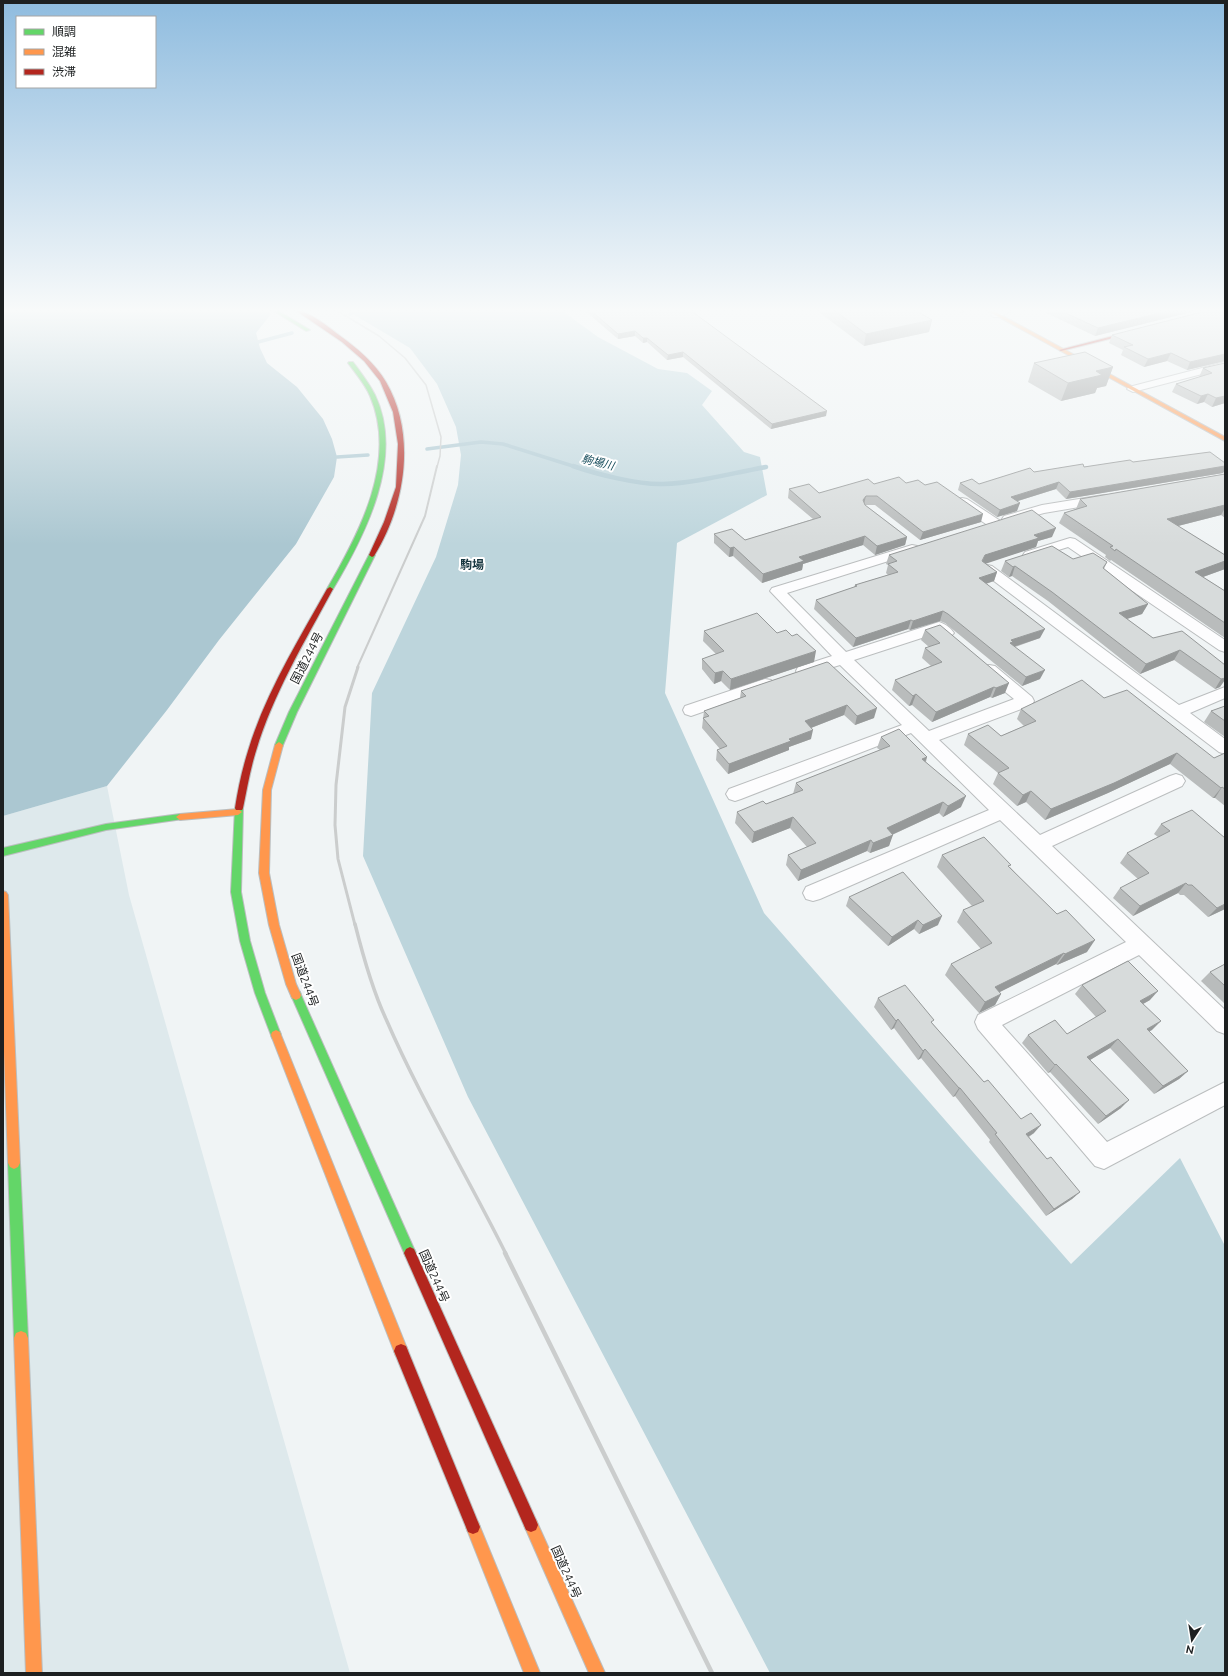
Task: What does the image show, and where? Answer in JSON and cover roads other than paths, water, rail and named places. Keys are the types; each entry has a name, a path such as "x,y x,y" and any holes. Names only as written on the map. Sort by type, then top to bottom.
{"main road":[{"name":"国道244号","path":"369,388 379,411 382,426 383,445 377,487 362,531 283,675 260,730 242,783 238,812 236,892 245,941 260,993 392,1329 532,1673"},
{"name":"国道244号","path":"387,388 391,395 400,427 402,443 399,486 392,511 383,534 293,712 276,752 267,790 264,832 264,873 274,925 291,984 597,1673"},
{"path":"1148,388 1225,429"},
{"path":"1133,389 1225,439"},
{"path":"3,852 106,827 180,817 238,812"},
{"path":"3,895 11,1303 34,1673"}],"street":[{"path":"951,494 994,523"},
{"path":"979,528 1042,509 1114,497"},
{"path":"906,538 922,546 777,591 843,658 1225,1024"},
{"path":"1017,559 1070,542 1225,647"},
{"path":"1002,564 987,569 1225,748"},
{"path":"691,710 939,627 957,642"},
{"path":"927,738 1026,701 980,662"},
{"path":"1177,712 1225,692"},
{"path":"735,794 914,726"},
{"path":"1038,844 1176,781"},
{"path":"813,893 1004,811"},
{"path":"1142,944 986,1022 1104,1157 1225,1093"}],"waterway":[{"name":"駒場川","path":"427,449 481,442 503,444 576,467"},
{"name":"駒場川","path":"337,457 368,455"},
{"name":"駒場川","path":"573,466 618,478 653,484 702,480 766,467"}],"railway":[{"path":"427,388 441,437 440,456 437,467"},
{"path":"357,668 425,516 437,466"},
{"path":"355,925 338,859 335,825 336,785 345,707 358,667"},
{"path":"355,924 372,984 381,1008 414,1079 506,1254"},
{"path":"505,1253 712,1673"}],"district":[{"name":"駒場","path":"472,565"}]}
